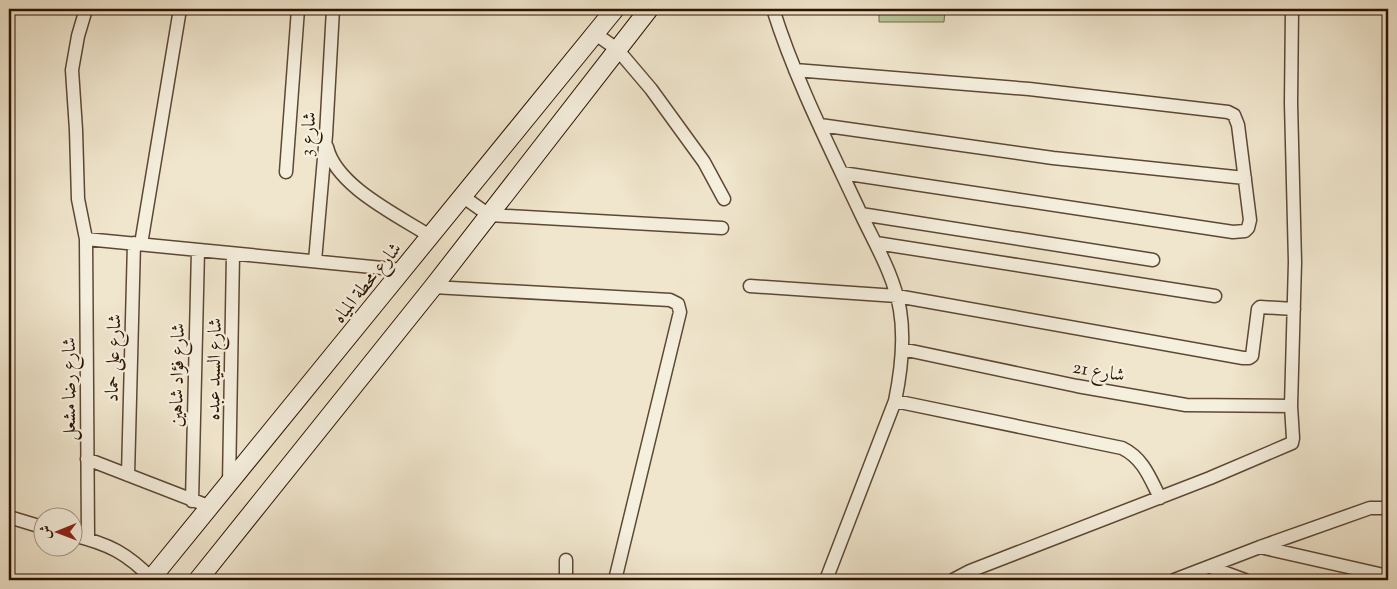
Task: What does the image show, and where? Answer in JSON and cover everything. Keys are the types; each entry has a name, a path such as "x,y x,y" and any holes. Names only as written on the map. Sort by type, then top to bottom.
{"street":[{"name":"شارع رضا مشعل","path":"86,9 78,36 72,70 78,199 86,239 88,539"},
{"name":"شارع على حماد","path":"128,475 138,244 180,9"},
{"path":"286,172 298,9"},
{"name":"شارع 3","path":"315,261 326,135 333,9"},
{"name":"شارع محطة المياه","path":"151,580 615,9"},
{"path":"198,580 433,287 649,9"},
{"path":"773,9 795,70 860,214 885,261 897,296 902,324 902,349 895,401 826,580"},
{"path":"953,580 970,571 1160,498 1292,443 1294,438 1291,406 1295,262 1291,102 1292,9"},
{"path":"594,34 617,49 651,89 704,162 724,198"},
{"path":"795,70 1029,89 1224,110 1236,118 1250,220 1248,228 1245,231 1238,232 842,173"},
{"path":"820,125 1053,158 1245,178"},
{"path":"326,135 327,151 334,166 351,185 430,236"},
{"path":"462,196 489,215 722,228"},
{"path":"860,214 1153,260"},
{"path":"86,239 403,270"},
{"path":"876,243 1215,296"},
{"name":"شارع فؤاد شاهين","path":"192,500 198,250"},
{"name":"شارع السيد عبده","path":"230,484 233,254"},
{"path":"750,286 897,296 1097,330 1243,358 1250,358 1252,354 1256,311 1258,309 1294,309"},
{"path":"433,287 670,300 678,304 680,312 615,580"},
{"name":"شارع 21","path":"902,349 1077,386 1186,405 1291,406"},
{"path":"895,401 1122,448 1138,458 1146,469 1160,498"},
{"path":"87,459 211,507"},
{"path":"1174,580 1370,508 1388,508"},
{"path":"9,517 32,524"},
{"path":"82,538 106,545 124,554 140,566 151,580"},
{"path":"1260,547 1388,576"},
{"path":"566,560 566,580"},
{"path":"1210,567 1245,580"}],"green space":[{"path":"879,9 945,9 944,22 879,22"}]}
